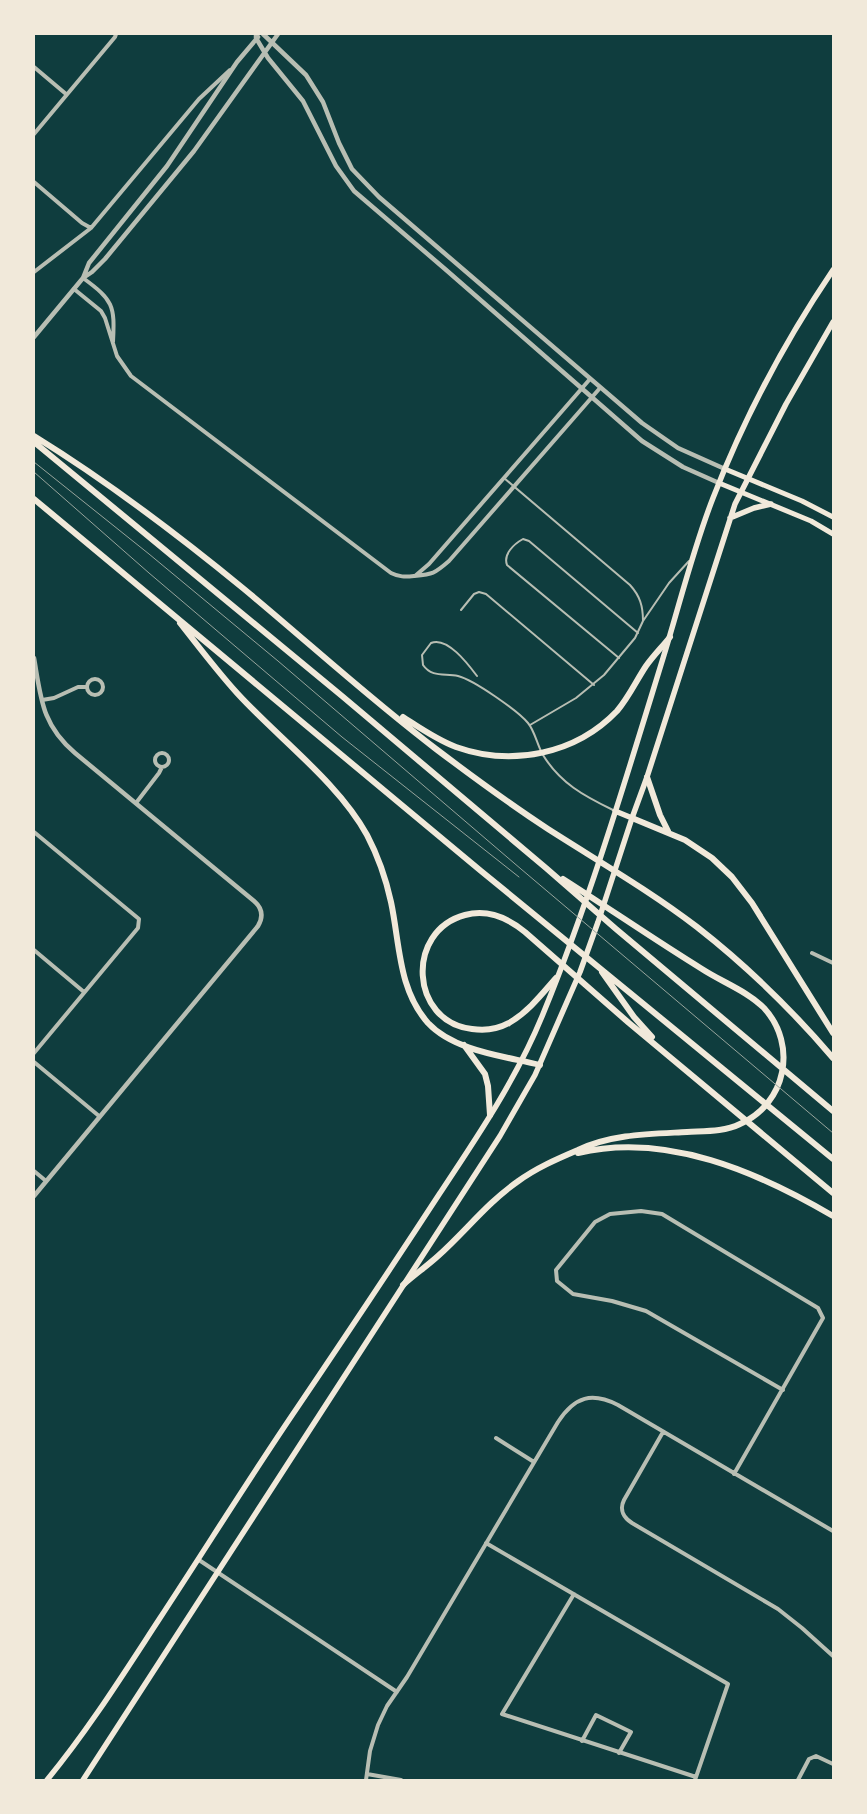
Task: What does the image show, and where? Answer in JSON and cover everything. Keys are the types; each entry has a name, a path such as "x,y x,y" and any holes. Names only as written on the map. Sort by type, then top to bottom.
{"highway":[{"path":"34,436 79,464 176,535 432,746 479,781 679,914 729,953 784,1004 833,1058"},
{"path":"34,442 546,868 573,888 616,912 675,952 750,997 764,1009 774,1022 780,1039 783,1061 781,1080 774,1096 762,1110 733,1127 720,1130 618,1137 594,1143 560,1158 534,1171 508,1188 439,1255 402,1285"},
{"path":"34,499 474,865 778,1112 833,1159"},
{"path":"169,610 237,693 337,793 352,811 366,835 384,875 392,909 402,971 410,994 421,1014 433,1028 450,1040 540,1064"},
{"path":"376,700 428,732 456,746 493,756 530,755 555,749 582,737 618,710 645,667 670,637"},
{"path":"647,777 660,815 668,831"},
{"path":"632,818 668,831 690,843 712,858 739,886 756,908 833,1033"},
{"path":"573,888 611,925 833,1111"},
{"path":"556,978 521,1015 504,1025 487,1030 469,1029 449,1021 434,1007 425,991 422,967 429,944 436,934 455,918 485,913 504,918 519,927 629,1023 833,1193"},
{"path":"596,964 634,1017 664,1051"},
{"path":"464,1045 485,1074 488,1086 490,1115"},
{"path":"560,1158 589,1150 615,1147 674,1150 758,1178 799,1197 833,1216"}],"main road":[{"path":"47,1780 100,1710 295,1411 360,1316 500,1100 522,1060 544,1012 582,910 670,637 692,558 719,482 771,372 833,270"},
{"path":"83,1780 507,1125 528,1088 591,944 730,518 748,478 795,388 833,322"},
{"path":"725,469 802,501 833,517"},
{"path":"719,482 811,521 833,534"},
{"path":"730,518 754,508 771,504"},
{"path":"615,811 632,818"}],"street":[{"path":"34,134 116,34"},
{"path":"83,278 89,263 167,166 237,62 256,36 261,34 301,70 318,93 346,159 358,177 379,197 600,388 655,433 686,452 725,469"},
{"path":"34,337 83,278 92,272 105,258 194,151 278,34"},
{"path":"256,36 264,52 303,101 336,166 354,191 613,417 652,448 682,467 719,482"},
{"path":"34,272 91,228 199,99 237,62"},
{"path":"34,67 66,94"},
{"path":"34,182 82,223 91,228"},
{"path":"83,278 103,294 111,305 115,321 113,347"},
{"path":"74,289 101,311 105,318 113,347 123,366 131,376 397,576 432,574 449,561 600,388"},
{"path":"415,576 429,564 590,379"},
{"path":"34,658 42,700 49,723 63,742 257,904 262,917 258,926 34,1196"},
{"path":"95,679 100,682 102,687 100,692 94,694 89,692 87,687 90,681 95,679"},
{"path":"42,700 54,698 78,687 87,687"},
{"path":"136,803 161,771 162,767"},
{"path":"34,832 139,919 138,928 34,1053"},
{"path":"34,950 84,992"},
{"path":"812,953 833,963"},
{"path":"34,1062 99,1116"},
{"path":"34,1171 46,1181"},
{"path":"734,1474 783,1390 823,1318 818,1308 662,1214 641,1211 610,1214 595,1222 556,1270 556,1281 573,1294 612,1301 646,1311 783,1390"},
{"path":"366,1780 370,1750 375,1732 387,1706 566,1410 574,1403 586,1398 598,1397 609,1400 833,1531"},
{"path":"663,1432 624,1500 622,1508 624,1517 778,1609 833,1656"},
{"path":"496,1438 534,1462"},
{"path":"486,1543 574,1594 728,1684 696,1779 502,1714 574,1594"},
{"path":"199,1560 397,1692"},
{"path":"582,1741 596,1715 630,1732 619,1753"},
{"path":"798,1780 809,1759 816,1756 833,1764"},
{"path":"367,1774 401,1780"}],"lane":[{"path":"503,478 630,585 641,602 644,621"},
{"path":"619,658 507,565 505,560 517,542 523,539 529,541 638,633"},
{"path":"530,725 566,705 594,685 619,658 638,633 669,584 692,558"},
{"path":"461,610 474,594 479,592 486,594 594,685"},
{"path":"477,676 467,663 446,644 441,642 431,643 422,655 423,666 430,673 459,676 490,694 530,725 544,757 562,780 580,794 615,811"}],"tram line":[{"path":"34,462 278,661 833,1133"},
{"path":"34,472 149,573 342,737 519,877"}]}
